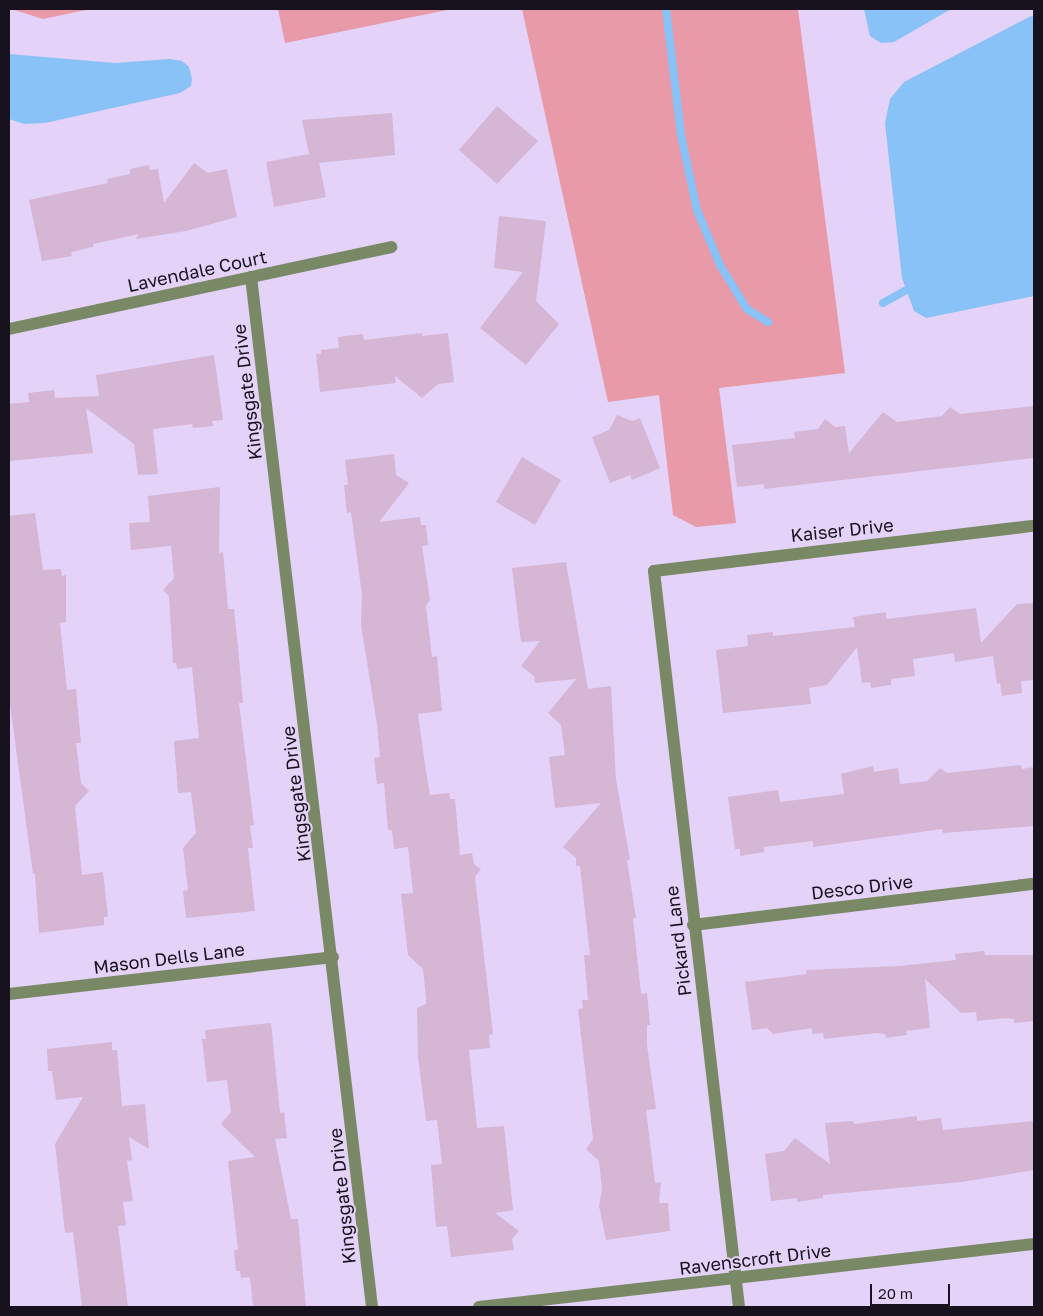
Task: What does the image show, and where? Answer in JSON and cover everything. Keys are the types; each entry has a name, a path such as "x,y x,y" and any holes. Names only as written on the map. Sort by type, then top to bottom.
{"street":[{"name":"Lavendale Court","path":"9,329 391,246"},
{"name":"Kingsgate Drive","path":"252,277 333,957 372,1307"},
{"name":"Kaiser Drive","path":"654,571 1034,526"},
{"name":"Pickard Lane","path":"654,571 739,1307"},
{"name":"Desco Drive","path":"694,925 1034,884"},
{"name":"Mason Dells Lane","path":"9,994 333,957"},
{"name":"Ravenscroft Drive","path":"479,1307 1034,1244"}],"shaded area":[{"path":"11,9 91,9 43,19"},
{"path":"278,9 452,9 285,43"},
{"path":"522,9 798,9 845,373 719,388 736,523 696,527 673,515 659,395 608,402"}],"water":[{"path":"864,9 951,9 894,42 881,43 870,36"},
{"path":"1031,16 1034,17 1034,296 926,318 914,311 902,278 885,123 890,99 904,82"},
{"path":"9,54 115,63 170,59 182,61 189,67 192,79 191,86 180,93 45,123 24,124 9,119"}],"building":[{"path":"497,106 538,141 497,184 459,150"},
{"path":"392,113 395,155 319,163 326,197 274,207 266,162 309,154 302,120"},
{"path":"194,163 208,173 227,169 237,217 186,231 136,239 139,234 93,244 93,247 71,252 72,256 42,261 29,200 108,183 107,179 130,174 130,169 149,165 150,170 158,169 164,203"},
{"path":"499,216 546,221 536,301 559,324 526,365 480,328 523,272 494,268"},
{"path":"422,333 422,336 448,333 454,382 438,384 422,398 395,376 396,383 320,392 316,354 321,354 321,350 339,348 338,337 363,334 364,340"},
{"path":"214,355 223,420 212,421 213,426 193,428 192,424 153,429 158,474 138,475 134,444 86,408 93,453 9,461 9,404 29,402 28,393 54,390 55,398 99,396 96,375"},
{"path":"1034,406 1034,458 764,489 764,484 737,487 732,445 795,438 794,432 818,429 825,419 835,427 845,426 849,453 883,412 897,422 942,416 950,407 960,414"},
{"path":"617,415 632,421 640,418 660,468 632,480 630,475 610,483 592,437 609,430"},
{"path":"394,454 396,475 409,483 379,522 420,517 421,525 426,525 428,545 422,546 430,600 426,606 432,657 437,656 442,711 418,714 430,795 449,793 450,799 455,799 460,855 472,853 474,864 481,869 475,877 493,1034 489,1035 490,1048 469,1050 477,1128 504,1126 513,1210 495,1213 519,1231 512,1239 514,1250 451,1257 447,1226 436,1227 431,1165 442,1164 437,1120 426,1121 418,1056 417,1008 426,1004 423,969 408,955 401,894 413,893 408,847 394,849 392,830 388,830 384,783 377,784 374,758 380,757 377,724 361,625 362,595 351,512 347,513 344,485 348,485 345,460"},
{"path":"522,457 561,480 535,525 496,502"},
{"path":"220,487 219,553 223,552 228,609 234,609 238,646 243,703 239,703 254,825 250,826 253,848 248,848 255,911 186,918 183,891 188,890 183,848 196,833 191,792 178,793 174,741 199,738 192,667 177,669 176,663 173,663 169,596 163,590 174,578 171,546 131,550 129,523 150,522 148,496"},
{"path":"35,513 43,570 61,569 62,576 66,575 66,622 60,623 67,690 76,689 81,743 76,743 81,783 89,791 75,806 82,875 103,872 108,917 104,917 104,925 39,933 35,874 33,874 9,697 9,516"},
{"path":"566,562 588,689 611,686 616,779 630,860 627,860 636,918 633,918 641,994 647,993 650,1025 647,1025 647,1045 656,1109 646,1110 655,1183 661,1182 659,1203 668,1203 670,1231 606,1240 599,1206 602,1189 599,1161 586,1149 593,1139 578,1009 583,1008 582,1000 588,1000 584,955 590,955 580,866 576,866 576,858 563,847 601,803 555,808 549,757 565,755 561,725 548,713 576,679 535,683 534,676 521,666 540,641 521,642 512,568"},
{"path":"1034,603 1034,680 1021,681 1022,693 1002,696 1000,683 997,684 993,656 955,662 954,653 913,659 915,676 891,679 891,685 871,688 870,682 862,683 857,647 827,685 809,688 811,704 723,713 716,650 748,646 747,635 773,632 773,636 855,627 853,617 886,612 886,619 976,608 981,643 1017,604"},
{"path":"1021,765 1022,769 1034,767 1034,826 943,833 942,829 813,847 813,841 764,847 764,852 740,856 740,849 735,849 728,797 778,790 780,802 844,794 841,774 873,766 874,772 898,768 900,784 927,781 940,768 947,773"},
{"path":"984,951 985,955 1034,955 1034,1021 1014,1023 1014,1019 1005,1018 977,1021 976,1012 961,1013 925,979 930,1028 906,1031 907,1035 886,1038 885,1034 876,1033 824,1039 823,1033 812,1034 812,1028 773,1034 767,1028 752,1030 745,982 807,974 806,970 900,966 956,960 955,954"},
{"path":"271,1023 280,1113 284,1112 287,1138 275,1139 291,1219 298,1219 306,1307 253,1307 250,1277 241,1278 240,1271 236,1271 234,1250 238,1250 228,1161 255,1157 221,1124 231,1112 227,1080 207,1082 202,1039 206,1039 205,1030"},
{"path":"112,1042 112,1050 117,1050 122,1106 145,1104 149,1149 129,1137 132,1160 127,1161 133,1201 123,1202 126,1225 118,1226 128,1307 82,1307 73,1232 65,1233 55,1144 83,1097 56,1100 52,1071 48,1071 47,1049"},
{"path":"917,1116 917,1121 941,1118 943,1130 1034,1121 1034,1170 961,1182 823,1195 823,1198 797,1202 797,1198 771,1201 765,1154 784,1151 795,1138 830,1164 825,1123 853,1121 854,1124"}],"waterway":[{"path":"666,9 681,135 697,210 720,265 747,309 768,322"},
{"path":"883,303 914,286"}]}
